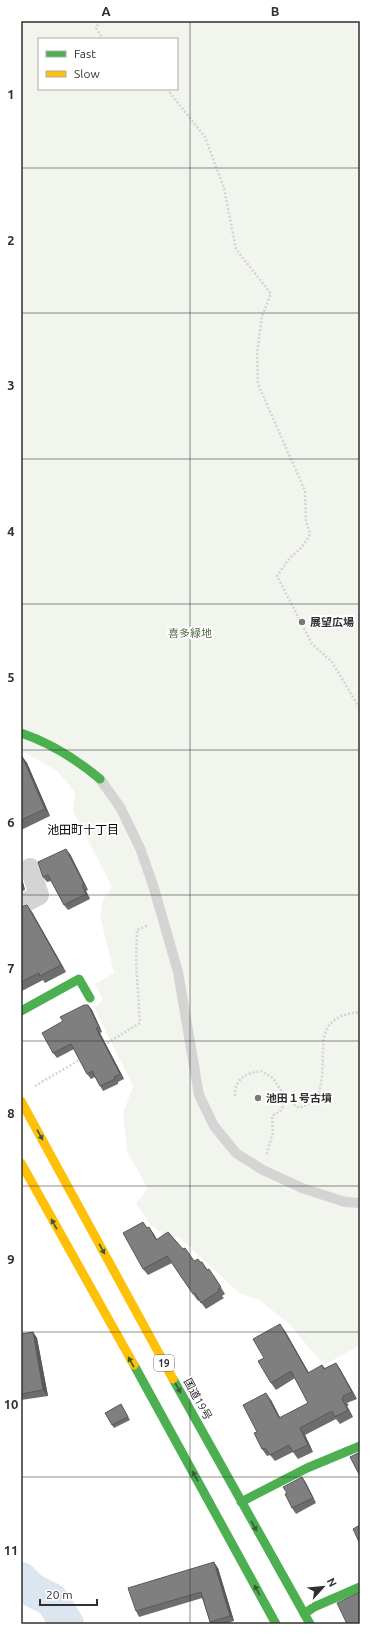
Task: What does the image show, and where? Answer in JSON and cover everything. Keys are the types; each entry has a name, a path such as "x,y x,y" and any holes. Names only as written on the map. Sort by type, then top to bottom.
{"main road":[{"path":"21,733 32,736 65,753 84,765 100,779"},
{"path":"21,1012 79,979 90,998"},
{"name":"国道19号","path":"21,1101 241,1502 310,1624"},
{"name":"19","path":"21,1163 220,1520 276,1624"},
{"path":"241,1502 307,1468 360,1446"},
{"path":"304,1614 314,1607 360,1587"}],"street":[{"path":"21,905 39,896 30,868"}],"lane":[{"path":"100,779 120,807 140,848 153,885 178,972 199,1095 214,1126 236,1153 263,1170 302,1188 345,1202 360,1203"}],"path":[{"path":"100,21 96,28 102,38"},
{"path":"168,90 205,136 224,188 236,249 270,294 262,316 257,353 258,384 305,491 306,522 310,533 309,538 289,559 277,576 312,644 332,662 360,708"},
{"path":"101,1046 140,1023 136,962 137,930 154,924"},
{"path":"235,1096 237,1081 245,1075 261,1071 273,1078 287,1100 299,1108 314,1101 319,1095 322,1082 324,1061 323,1041 326,1028 338,1018 351,1013 360,1012"},
{"path":"28,1090 81,1058"},
{"path":"266,1160 272,1132 272,1116 280,1111 287,1100"}],"green space":[{"name":"喜多緑地","path":"21,21 360,21 360,1345 324,1365 289,1324 260,1300 239,1293 179,1237 164,1236 150,1224 136,1203 148,1189 127,1151 123,1114 133,1086 94,1008 103,1000 95,984 114,973 100,916 103,900 112,887 73,811 75,792 57,771 26,753 21,754"}],"building":[{"path":"21,756 45,809 21,820"},
{"path":"66,849 84,884 82,885 86,894 64,905 48,875 43,877 38,862"},
{"path":"27,905 61,965 40,976 39,973 21,982 21,907"},
{"path":"84,1005 88,1005 99,1027 96,1028 120,1074 114,1077 115,1079 100,1086 92,1071 87,1074 71,1044 53,1053 42,1033 63,1021 60,1017"},
{"path":"143,1222 147,1228 149,1227 156,1240 168,1232 183,1249 185,1248 194,1261 198,1259 202,1262 207,1270 209,1269 221,1287 218,1289 219,1291 201,1303 195,1293 193,1294 167,1256 143,1269 123,1233"},
{"path":"280,1324 308,1373 322,1365 324,1369 336,1363 352,1392 343,1396 344,1398 342,1399 348,1410 335,1417 332,1411 300,1428 308,1445 293,1452 289,1445 270,1455 265,1448 262,1449 254,1433 257,1432 243,1405 266,1393 279,1418 308,1403 291,1371 271,1383 258,1361 264,1358 253,1339"},
{"path":"33,1332 43,1390 21,1394 21,1334"},
{"path":"121,1404 128,1417 112,1425 105,1413"},
{"path":"360,1452 360,1476 350,1457"},
{"path":"302,1477 313,1498 292,1508 285,1494 287,1493 283,1487"},
{"path":"360,1525 360,1544 353,1529"},
{"path":"214,1562 230,1616 210,1622 201,1592 136,1611 128,1588"},
{"path":"360,1592 360,1624 347,1624 337,1603"}],"waterway":[{"path":"21,1579 32,1590 52,1600 67,1624"}],"traffic: fast":[{"path":"21,733 63,752 100,779"},
{"path":"21,1011 79,979 90,998"},
{"path":"134,1365 276,1624"},
{"path":"173,1379 310,1624"},
{"path":"241,1502 307,1468 360,1446"},
{"path":"304,1614 314,1607 360,1587"}],"traffic: slow":[{"path":"21,1101 173,1379"},
{"path":"21,1163 134,1365"}],"place":[{"name":"展望広場","path":"302,622"},
{"name":"池田１号古墳","path":"258,1098"}],"district":[{"name":"池田町十丁目","path":"83,829"}]}
